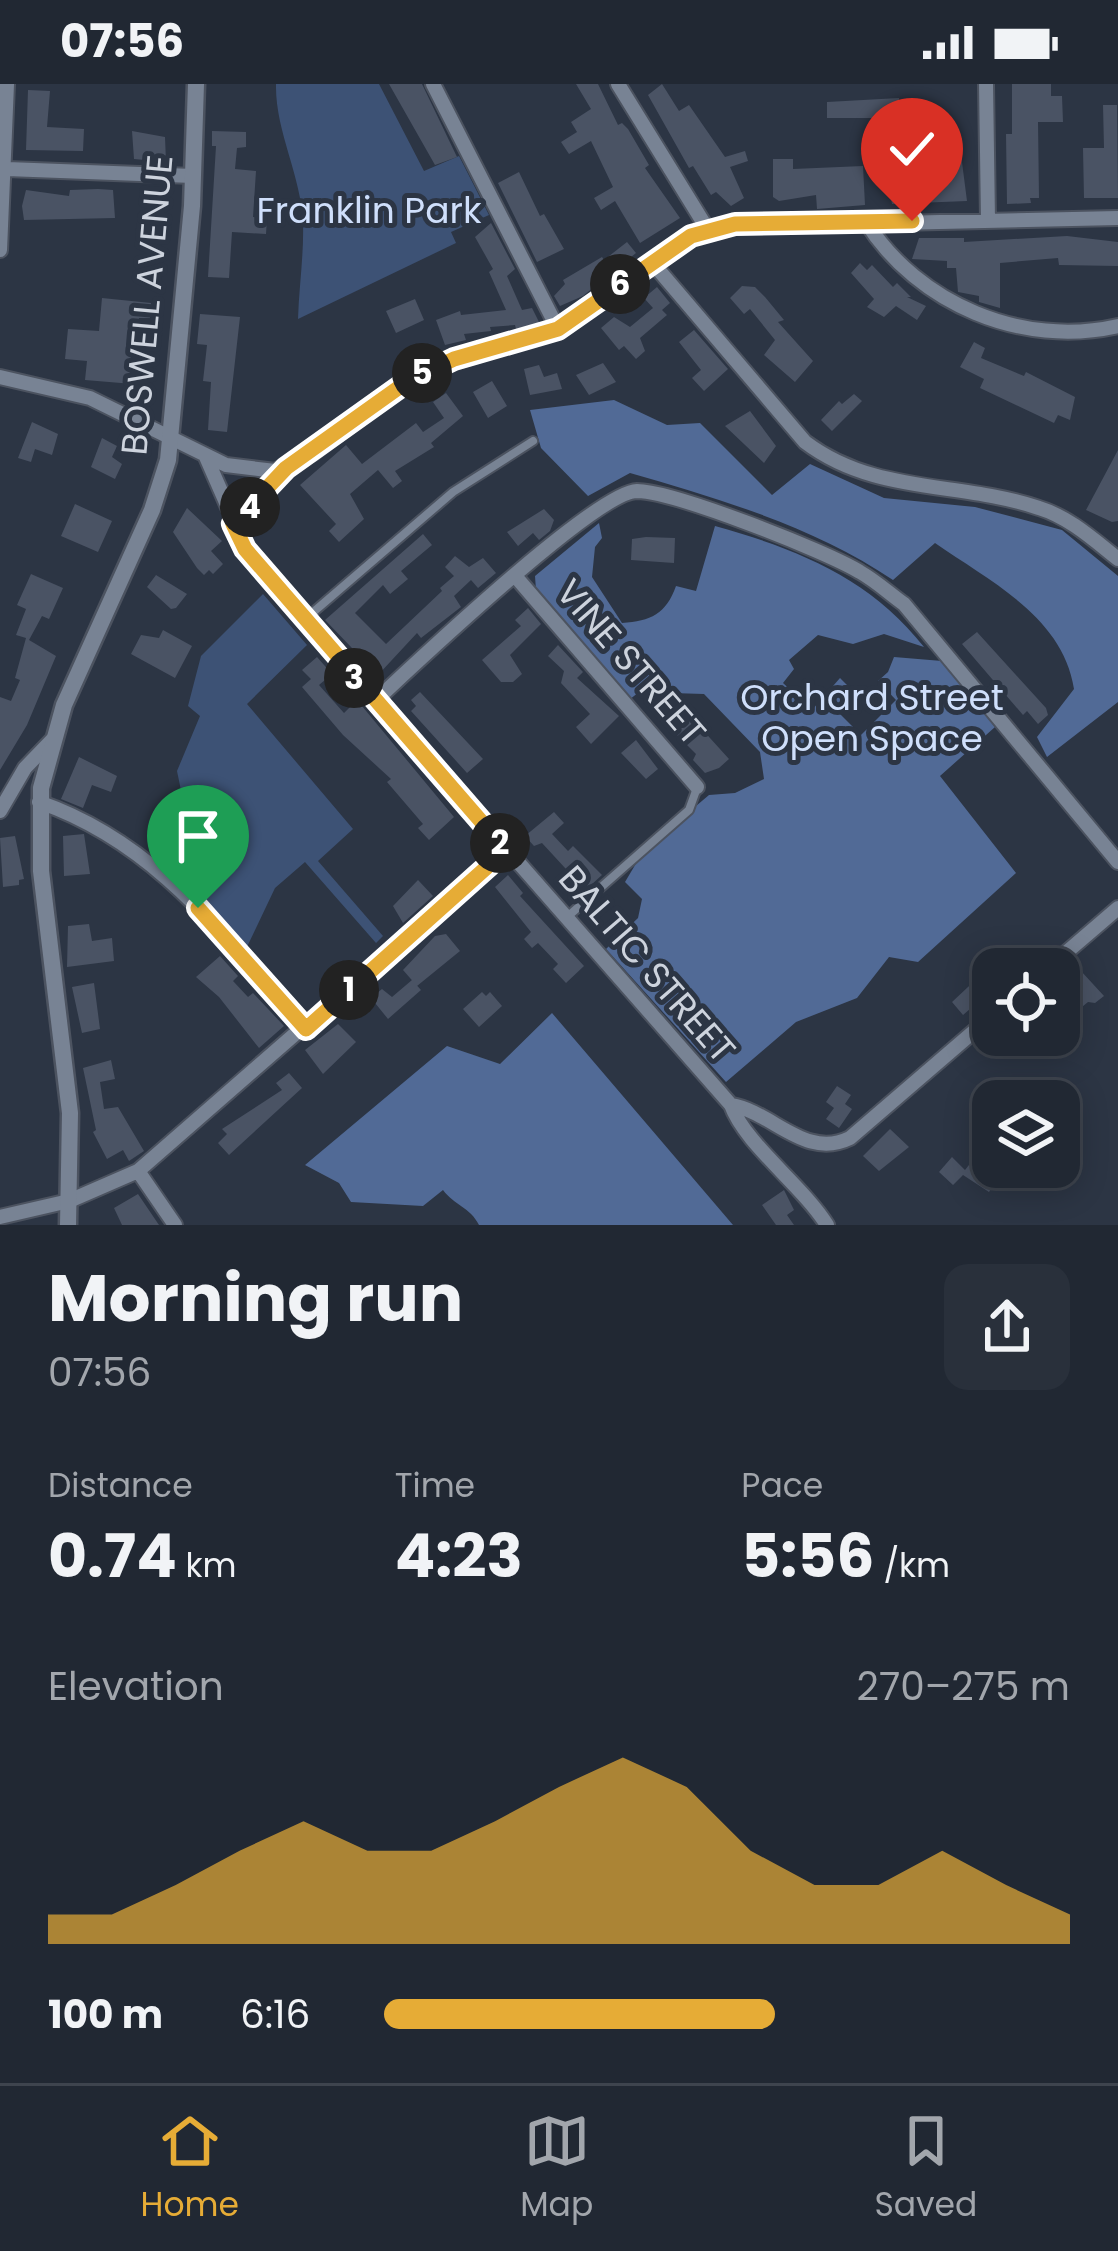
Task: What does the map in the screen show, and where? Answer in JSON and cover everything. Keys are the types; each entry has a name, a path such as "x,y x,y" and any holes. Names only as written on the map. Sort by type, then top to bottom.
{"street":[{"path":"0,250 8,84"},
{"name":"BOSWELL AVENUE","path":"68,1225 68,1088 44,903 39,802 52,740 152,510 171,439 194,176 196,84"},
{"path":"433,84 558,329"},
{"path":"619,84 708,230"},
{"path":"986,84 988,220"},
{"path":"7,170 194,176"},
{"path":"233,524 286,468 422,372 558,329 651,261 708,230 735,224 1118,218"},
{"path":"866,222 905,269 941,297 974,313 1037,328 1118,326"},
{"path":"651,261 805,442 825,457 878,480 1040,508 1075,525 1118,557"},
{"path":"0,377 90,398 206,457 258,472 286,468"},
{"name":"BALTIC STREET","path":"206,457 249,555 731,1105 741,1126 794,1180 827,1225"},
{"path":"375,701 605,504 634,490 671,498 860,571 904,604 1118,862"},
{"name":"VINE STREET","path":"516,577 697,787"},
{"path":"0,810 25,768 52,740"},
{"path":"39,802 92,824 148,859 306,1029"},
{"path":"0,1217 69,1202 138,1171 506,850"},
{"path":"1071,948 1118,908"},
{"path":"731,1105 813,1143 836,1144 850,1138 972,1033"},
{"path":"138,1171 175,1225"}],"lane":[{"path":"304,620 453,492 532,441"},
{"path":"566,918 688,810 697,787"}],"green space":[{"name":"Franklin Park","path":"276,84 379,84 424,171 459,156 489,215 451,232 456,243 298,319 303,223"},
{"path":"263,594 307,645 247,704 353,829 318,861 383,936 376,943 305,862 275,888 246,949 195,892 201,888 177,771 200,716 188,706 201,656"}],"shaded area":[{"path":"614,400 667,425 700,423 772,495 810,464 884,498 975,507 1062,530 1118,576 1118,702 1047,757 1037,737 1074,689 1056,641 1001,587 935,543 893,580 799,530 630,473 588,496 541,448 530,410"},
{"path":"599,523 602,538 595,547 592,577 622,623 656,614 676,586 696,591 715,526 803,556 856,584 924,647 884,634 853,644 818,635 789,660 794,669 783,683 812,710 840,678 853,691 835,709 861,735 896,700 878,681 894,657 942,661 995,727 940,776 1016,873 918,962 889,957 857,998 796,1022 726,1082 606,949 638,918 642,899 625,882 644,850 709,795 735,793 764,779 760,752 704,694 639,692 629,700 536,590 535,576"},
{"path":"552,1013 733,1225 479,1225 443,1190 423,1206 351,1202 339,1183 305,1165 447,1046 500,1064"}],"building":[{"path":"389,84 422,84 457,157 435,165"},
{"path":"576,84 598,84 618,125 628,129 649,165 645,168 680,218 640,243 615,201 601,210 594,198 613,187 591,141 569,154 561,142 577,132 571,122 591,109"},
{"path":"662,84 679,111 689,105 725,157 745,151 748,161 730,167 744,198 731,206 716,192 711,195 693,166 689,168 648,95"},
{"path":"1012,84 1051,84 1051,96 1062,96 1063,122 1038,122 1039,198 1030,198 1031,203 1007,204 1006,134 1012,134"},
{"path":"28,90 50,91 47,127 84,129 83,151 26,150"},
{"path":"899,98 899,125 878,126 878,118 827,118 827,102"},
{"path":"1103,105 1117,105 1118,198 1084,198 1083,148 1104,148"},
{"path":"132,131 165,137 166,162 134,159"},
{"path":"212,131 246,132 246,147 237,148 235,169 256,171 253,217 267,218 266,234 232,232 229,278 208,277 216,146 212,146"},
{"path":"903,135 959,139 967,201 892,204 888,183 897,180 897,171 904,171"},
{"path":"773,159 793,159 793,169 863,166 865,205 817,209 816,195 779,201 773,197"},
{"path":"519,172 540,216 544,214 564,249 537,262 498,183"},
{"path":"26,190 69,196 70,190 113,190 115,218 24,220"},
{"path":"491,223 515,269 507,276 522,310 532,308 540,324 490,327 491,331 464,334 466,340 445,345 436,320 460,311 461,315 506,310 489,272 493,269 475,237"},
{"path":"1067,236 1118,242 1118,266 1059,265 1058,258 1000,263 1000,308 979,302 979,296 958,292 956,268 947,268 947,261 912,259 919,238 964,238 964,242"},
{"path":"627,242 636,253 583,296 560,306 554,296 565,284 563,280 604,260"},
{"path":"860,263 867,270 872,265 893,287 897,283 911,297 907,297 926,306 917,320 896,306 884,317 867,307 874,299 851,273"},
{"path":"742,286 755,287 765,297 784,320 778,322 813,361 795,382 764,355 775,340 750,309 744,314 730,298"},
{"path":"657,287 670,303 662,310 667,315 640,338 645,351 636,359 624,346 619,350 601,328 614,317 630,327 653,308 644,298"},
{"path":"102,298 151,303 150,318 139,318 133,384 85,380 87,361 65,359 68,329 99,331"},
{"path":"415,299 424,320 396,333 386,311"},
{"path":"200,314 240,317 227,432 208,430 211,382 203,381 207,345 197,344"},
{"path":"694,330 728,369 704,391 692,378 701,370 679,342"},
{"path":"974,342 985,348 981,358 1024,376 1026,372 1075,397 1070,420 1058,415 1054,423 980,388 984,379 960,367"},
{"path":"603,363 616,382 589,395 576,375"},
{"path":"539,365 544,377 557,373 562,389 530,395 524,369"},
{"path":"492,381 507,406 488,418 473,392"},
{"path":"446,393 463,416 431,443 434,447 395,471 402,481 393,488 378,470 350,494 364,519 339,542 329,531 336,524 300,485 346,445 362,464 416,423 423,432 444,418 433,402"},
{"path":"854,394 862,401 832,431 821,420 839,401 842,404"},
{"path":"750,411 776,446 764,463 725,426"},
{"path":"32,422 58,434 52,455 35,449 31,462 18,458"},
{"path":"102,438 117,446 112,457 122,464 115,479 91,467"},
{"path":"1118,450 1118,521 1112,522 1086,510"},
{"path":"75,504 112,521 98,552 61,536"},
{"path":"187,508 222,541 211,551 223,564 213,574 209,570 204,575 197,568 173,532"},
{"path":"544,509 554,520 550,531 539,540 533,533 518,546 507,532"},
{"path":"423,534 432,545 401,571 408,579 390,594 383,585 355,613 386,644 454,576 445,567 455,556 469,567 483,558 496,573 478,588 471,580 454,596 461,607 421,638 417,633 378,675 325,620"},
{"path":"675,538 674,563 631,560 632,539"},
{"path":"31,574 63,588 49,619 42,616 29,640 56,656 27,725 0,770 0,697 11,701 20,680 15,678 26,638 16,635 26,609 17,605"},
{"path":"156,575 187,594 176,608 171,609 147,587"},
{"path":"528,608 541,624 510,655 522,674 513,682 501,682 482,660 521,626 515,620"},
{"path":"163,630 192,646 175,678 131,654 141,635 159,638"},
{"path":"977,632 1046,708 1048,715 1038,724 1027,711 1023,715 962,644"},
{"path":"558,645 583,672 577,678 619,716 591,744 576,727 590,714 561,683 564,671 548,656"},
{"path":"317,657 332,674 319,685 344,713 357,700 454,817 429,840 418,828 423,824 387,782 391,779 343,735 302,687 311,679 302,670"},
{"path":"420,692 483,759 467,773 411,711 416,706 411,700"},
{"path":"691,717 729,759 719,768 705,773 693,760 696,754 675,733"},
{"path":"636,740 658,769 646,779 621,753"},
{"path":"79,757 117,776 111,792 92,785 83,808 61,799"},
{"path":"554,812 564,823 552,834 568,851 573,846 602,875 581,894 573,885 577,881 542,843 534,846 525,836"},
{"path":"84,834 90,874 64,876 63,836"},
{"path":"15,836 24,879 19,885 3,887 0,838"},
{"path":"508,875 523,893 520,896 584,966 566,983 553,969 558,964 538,943 532,948 524,939 531,932 495,887"},
{"path":"418,880 433,896 403,923 393,906"},
{"path":"89,924 92,941 112,938 114,961 67,967 68,926"},
{"path":"446,934 460,951 417,986 403,970 435,936"},
{"path":"220,956 238,976 233,981 248,997 253,993 284,1026 259,1048 219,997 196,977"},
{"path":"1080,972 1104,996 1080,1009"},
{"path":"412,980 421,990 388,1019 371,998 382,989 392,997"},
{"path":"94,983 100,1029 82,1033 72,987"},
{"path":"972,983 972,1007 963,1015 952,1002"},
{"path":"482,992 486,996 490,992 502,1006 479,1027 463,1009"},
{"path":"338,1024 356,1042 323,1074 305,1050"},
{"path":"111,1060 115,1079 100,1082 104,1109 118,1107 144,1151 129,1161 123,1150 107,1159 93,1132 83,1068"},
{"path":"289,1073 302,1088 229,1155 218,1143 227,1134 222,1129 282,1090 276,1083"},
{"path":"837,1086 851,1095 845,1104 852,1109 839,1128 826,1119 834,1108 826,1102"},
{"path":"890,1129 909,1147 879,1171 863,1156"},
{"path":"952,1157 965,1170 972,1161 972,1181 963,1175 953,1185 939,1172"},
{"path":"784,1190 794,1210 787,1215 794,1225 776,1225 762,1205"},
{"path":"138,1194 159,1225 122,1225 114,1208"}],"route":[{"path":"198,908 306,1029 506,850 245,549 233,524 286,468 321,448 422,372 558,329 691,236 735,224 912,221"}],"park label":[{"name":"Orchard Street Open Space","path":"872,718"}]}
